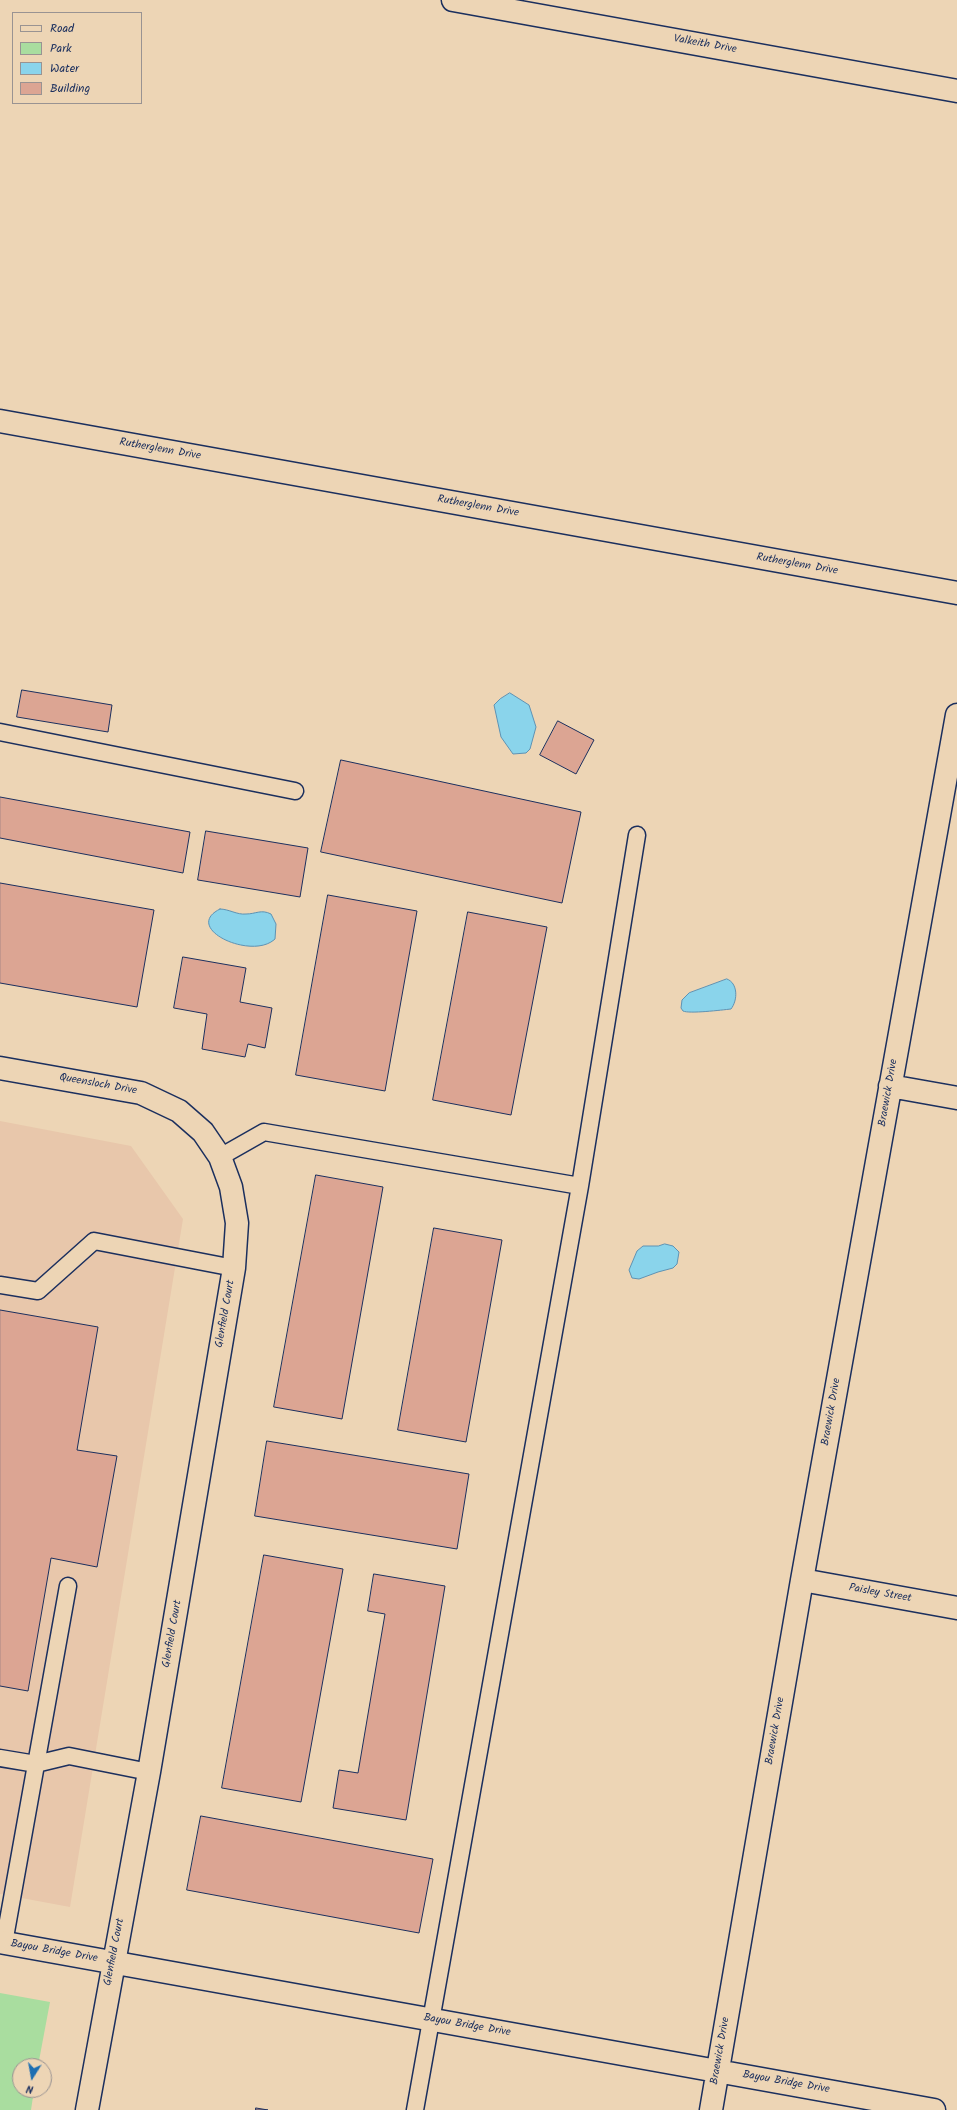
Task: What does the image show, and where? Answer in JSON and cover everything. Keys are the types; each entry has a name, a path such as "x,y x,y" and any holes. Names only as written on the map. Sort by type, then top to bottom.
{"street":[{"name":"Valkeith Drive","path":"453,0 957,91"},
{"name":"Rutherglenn Drive","path":"0,421 957,593"},
{"name":"Braewick Drive","path":"711,2110 802,1580 957,715"},
{"name":"Queensloch Drive","path":"0,1068 141,1093 179,1111 203,1132 220,1157"},
{"path":"890,1086 957,1098"},
{"name":"Glenfield Court","path":"87,2110 149,1772 234,1268 237,1224 231,1187 220,1157"},
{"name":"Paisley Street","path":"802,1580 957,1608"},
{"name":"Bayou Bridge Drive","path":"2,1943 934,2110"}],"lane":[{"path":"0,732 295,791"},
{"path":"415,2110 580,1186 637,835"},
{"path":"220,1157 264,1132 580,1186"},
{"path":"0,1285 38,1291 94,1241 234,1268"},
{"path":"2,1943 68,1586"},
{"path":"0,1758 36,1764 69,1756 149,1772"}],"shaded area":[{"path":"0,1121 131,1146 183,1219 70,1907 0,1894"}],"green space":[{"path":"0,1993 50,2002 40,2058 12,2058 12,2098 33,2098 31,2110 0,2110"}],"water":[{"path":"510,693 529,705 536,727 530,749 526,753 513,754 501,737 494,705"},
{"path":"220,909 243,914 261,912 271,914 276,924 275,939 264,945 251,946 237,944 224,939 214,933 209,925 210,917"},
{"path":"727,979 731,981 736,992 735,1001 731,1009 698,1012 683,1011 681,1008 682,1000 689,993"},
{"path":"665,1244 673,1246 679,1252 677,1264 673,1268 639,1279 632,1278 629,1270 637,1251 643,1246 658,1246"}],"building":[{"path":"22,690 112,705 108,732 17,717"},
{"path":"558,721 594,740 576,774 540,755"},
{"path":"341,760 581,812 562,903 321,852"},
{"path":"0,797 190,832 183,873 0,838"},
{"path":"206,831 308,848 300,897 198,880"},
{"path":"0,883 154,910 137,1007 0,983"},
{"path":"328,895 417,911 385,1091 296,1075"},
{"path":"468,912 547,927 511,1115 433,1100"},
{"path":"183,957 246,968 240,1002 272,1008 265,1048 248,1044 245,1057 202,1049 207,1014 174,1008"},
{"path":"316,1175 383,1187 342,1419 274,1407"},
{"path":"434,1228 502,1240 466,1442 398,1430"},
{"path":"0,1310 98,1327 77,1450 117,1456 97,1567 51,1558 28,1691 0,1686"},
{"path":"267,1441 469,1474 457,1549 255,1516"},
{"path":"264,1555 343,1569 301,1802 222,1788"},
{"path":"374,1574 445,1586 406,1820 333,1808 339,1770 358,1773 385,1614 368,1611"},
{"path":"201,1816 433,1859 419,1933 187,1890"},
{"path":"256,2108 268,2110 256,2110"}]}
